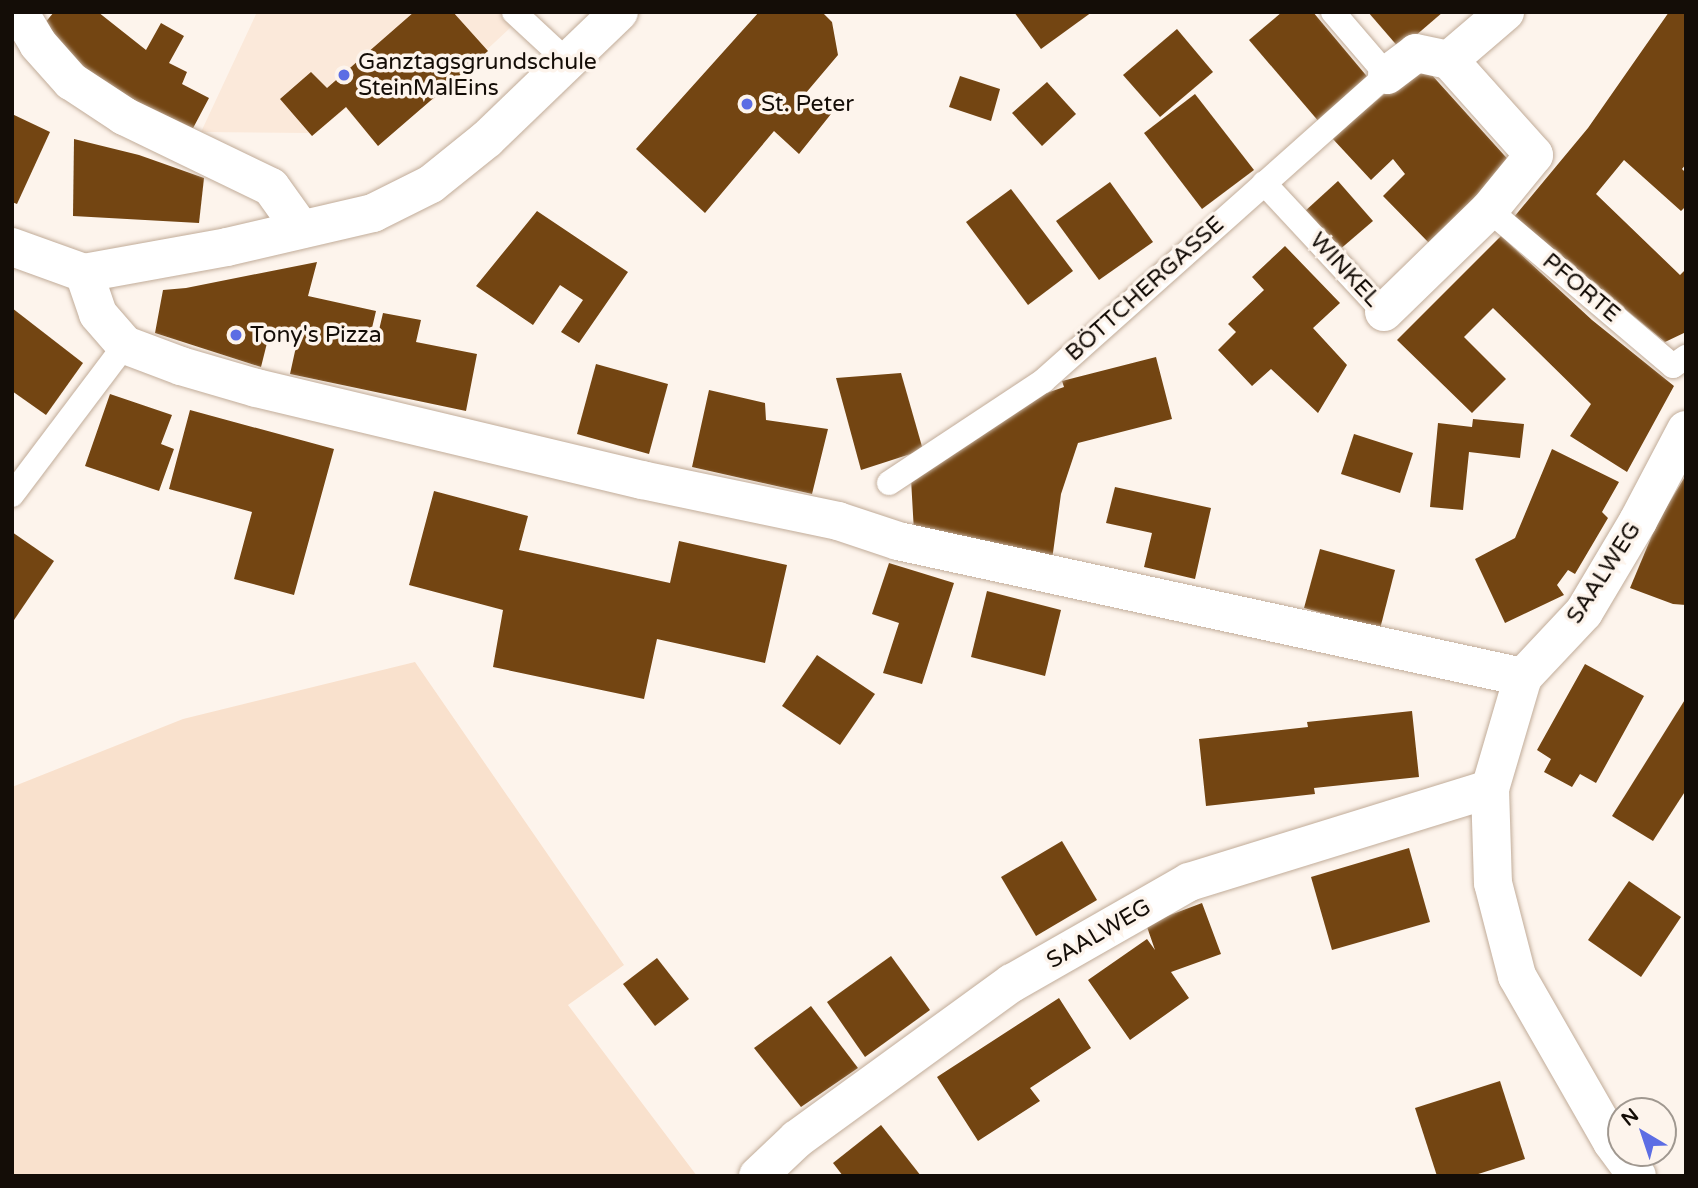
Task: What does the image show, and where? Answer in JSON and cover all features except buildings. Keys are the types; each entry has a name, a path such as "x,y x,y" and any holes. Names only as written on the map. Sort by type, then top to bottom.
{"street":[{"path":"19,12 38,44 71,81 124,116 271,187 301,229"},
{"path":"12,247 84,274 227,247 373,213 431,184 499,128 619,12"},
{"path":"1387,75 1416,53 1449,60 1505,12"},
{"name":"WINKEL","path":"1384,312 1489,210 1534,155 1449,60"},
{"path":"84,274 98,314 125,345 181,366 256,388 642,480 838,521 898,541 1524,677"},
{"name":"SAALWEG","path":"1637,1176 1612,1142 1517,976 1493,883 1490,789 1524,677 1584,612 1638,521 1686,430"},
{"name":"SAALWEG","path":"758,1176 797,1139 1012,983 1189,882 1490,789"}],"lane":[{"path":"514,12 568,62"},
{"path":"1333,12 1387,75"},
{"name":"BÖTTCHERGASSE","path":"889,483 1043,381 1387,75"},
{"name":"WINKEL","path":"1264,183 1384,312"},
{"name":"PFORTE","path":"1489,210 1679,361"},
{"path":"12,495 125,345"}],"shaded area":[{"name":"Ganztagsgrundschule SteinMalEins","path":"257,12 527,12 432,101 429,99 378,146 346,108 312,136 309,133 201,132"},
{"path":"415,662 624,965 568,1005 697,1176 12,1176 12,787 183,719"}],"place":[{"name":"Ganztagsgrundschule SteinMalEins","path":"344,75"},
{"name":"St. Peter","path":"747,104"},
{"name":"Tony's Pizza","path":"236,335"}]}
